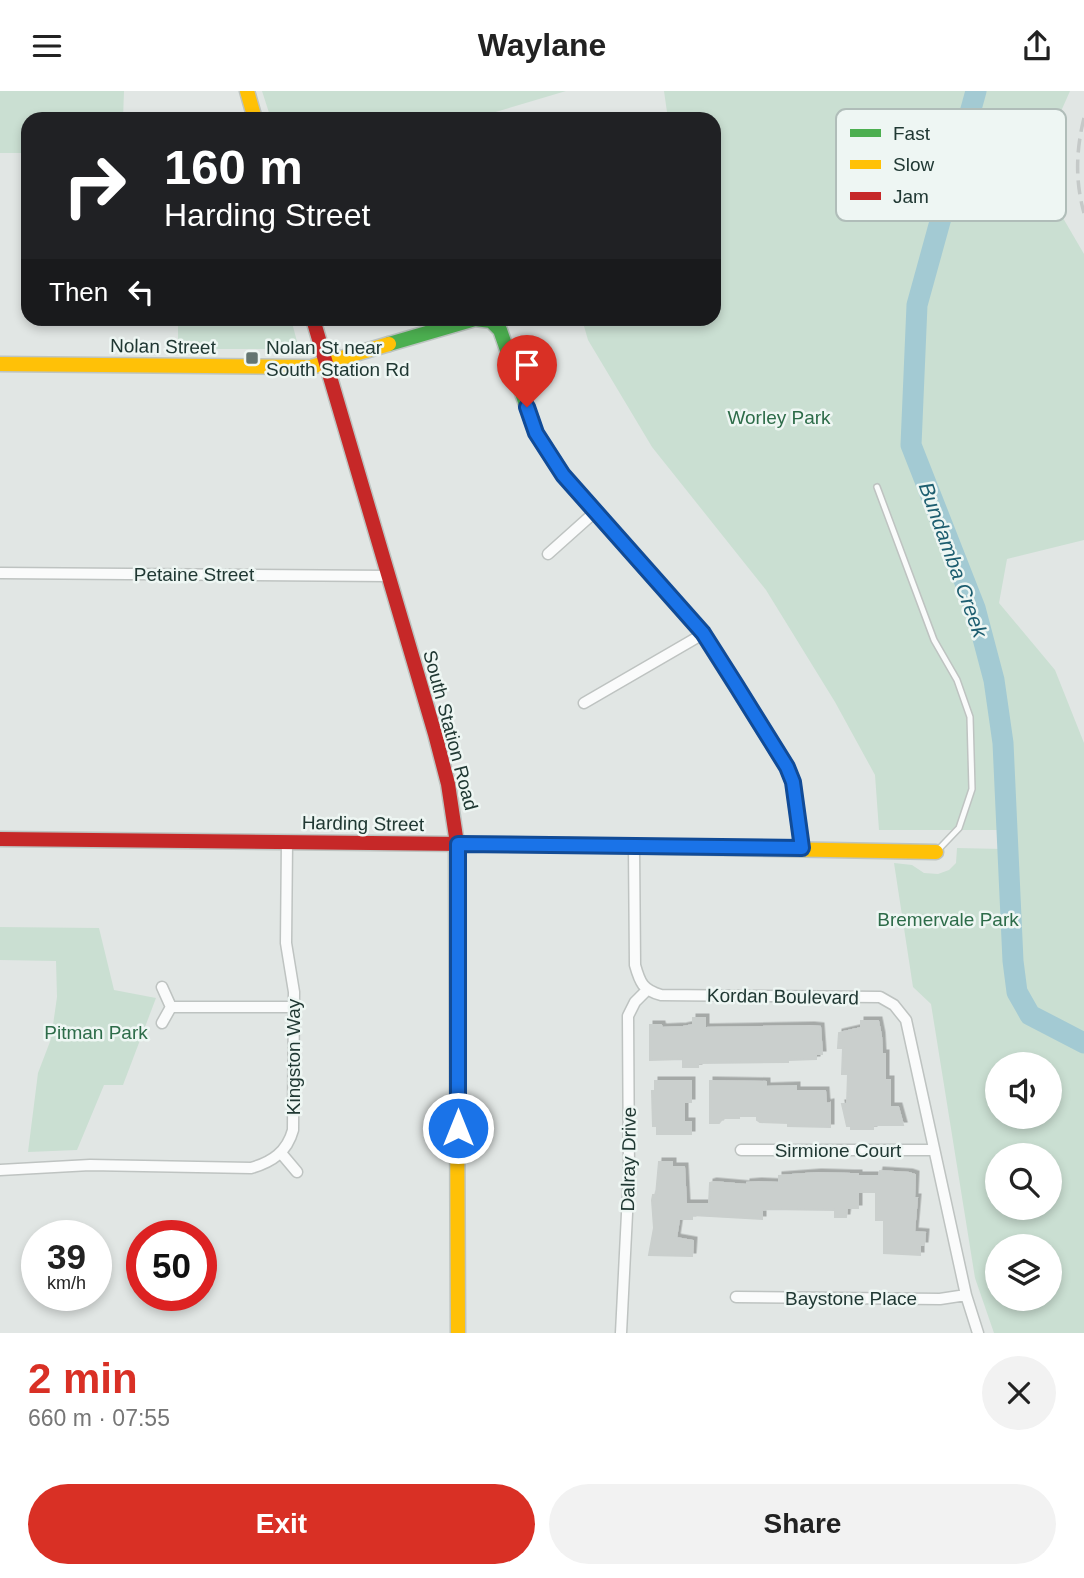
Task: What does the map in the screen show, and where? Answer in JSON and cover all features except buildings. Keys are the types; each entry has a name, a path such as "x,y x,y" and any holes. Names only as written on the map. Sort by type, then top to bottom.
{"street":[{"path":"247,91 253,112"},
{"name":"South Station Road","path":"315,326 448,784 456,823 458,1333"},
{"name":"Nolan Street","path":"0,364 311,367 450,326"},
{"name":"Nolan Street","path":"496,326 500,330 536,433 563,475 595,512"},
{"path":"548,554 595,512 703,633 787,767 793,782 802,848"},
{"name":"Petaine Street","path":"0,573 389,576"},
{"path":"584,703 703,633"},
{"name":"Harding Street","path":"0,839 802,848 936,852"},
{"name":"Kingston Way","path":"281,1153 290,1140 293,1129 294,992 286,943 287,842"},
{"path":"634,846 635,965 639,981 646,991"},
{"path":"162,987 171,1007"},
{"name":"Kordan Boulevard","path":"646,991 661,995 880,997 894,1005 906,1020 966,1295 978,1333"},
{"name":"Dalray Drive","path":"621,1333 629,1174 628,1016 635,1002 646,991"},
{"path":"171,1007 294,1007"},
{"path":"162,1023 171,1007"},
{"name":"Sirmione Court","path":"741,1150 934,1150"},
{"path":"0,1170 90,1165 251,1168 281,1153 297,1172"},
{"name":"Baystone Place","path":"736,1297 940,1299 966,1295"}],"lane":[{"path":"877,487 934,640 957,680 970,716 972,789 959,828 936,852"}],"green space":[{"path":"0,91 124,91 123,112 21,112 21,153 0,153"},
{"path":"262,91 566,91 496,112 269,112"},
{"path":"664,91 1070,91 1062,109 836,109 836,221 1065,221 1084,254 1084,540 1007,559 999,603 1055,670 1084,743 1084,1333 994,1333 986,1311 1062,1311 1062,1234 985,1234 985,1307 975,1278 931,1004 913,987 894,863 912,865 924,873 938,874 949,870 956,863 957,848 1003,849 1000,830 879,830 875,775 835,702 766,590 652,447 588,340 584,326 721,326 721,112 667,112"},
{"path":"178,326 293,326 299,349 178,349"},
{"name":"Pitman Park","path":"0,927 99,928 114,990 156,998 123,1085 104,1085 77,1150 28,1152 38,1073 51,1039 57,997 56,961 0,960"}],"waterway":[{"name":"Bundamba Creek","path":"971,109 976,91"},
{"name":"Bundamba Creek","path":"940,221 917,305 911,445 975,608 994,680 1003,743 1013,961 1017,992 1030,1015 1084,1043"}],"railway":[{"path":"1084,118 1078,165 1084,213"}],"traffic: fast":[{"path":"389,344 451,326"},
{"path":"496,326 500,330 536,433 563,475 703,634 722,664"}],"traffic: slow":[{"path":"247,91 253,112"},
{"path":"0,364 311,367 389,344"},
{"path":"456,837 458,1333"},
{"path":"569,845 936,852"}],"traffic: jam":[{"path":"315,326 435,734 448,784 456,837"},
{"path":"722,664 787,767 793,782 802,848"},
{"path":"0,839 569,845"}],"place":[{"name":"Nolan St near South Station Rd","path":"252,358"}],"route":[{"path":"458,1128 458,844 802,848 793,782 787,767 736,685 703,633 563,475 536,433 527,407"}],"park label":[{"name":"Worley Park","path":"779,417"},
{"name":"Bremervale Park","path":"948,919"}]}
